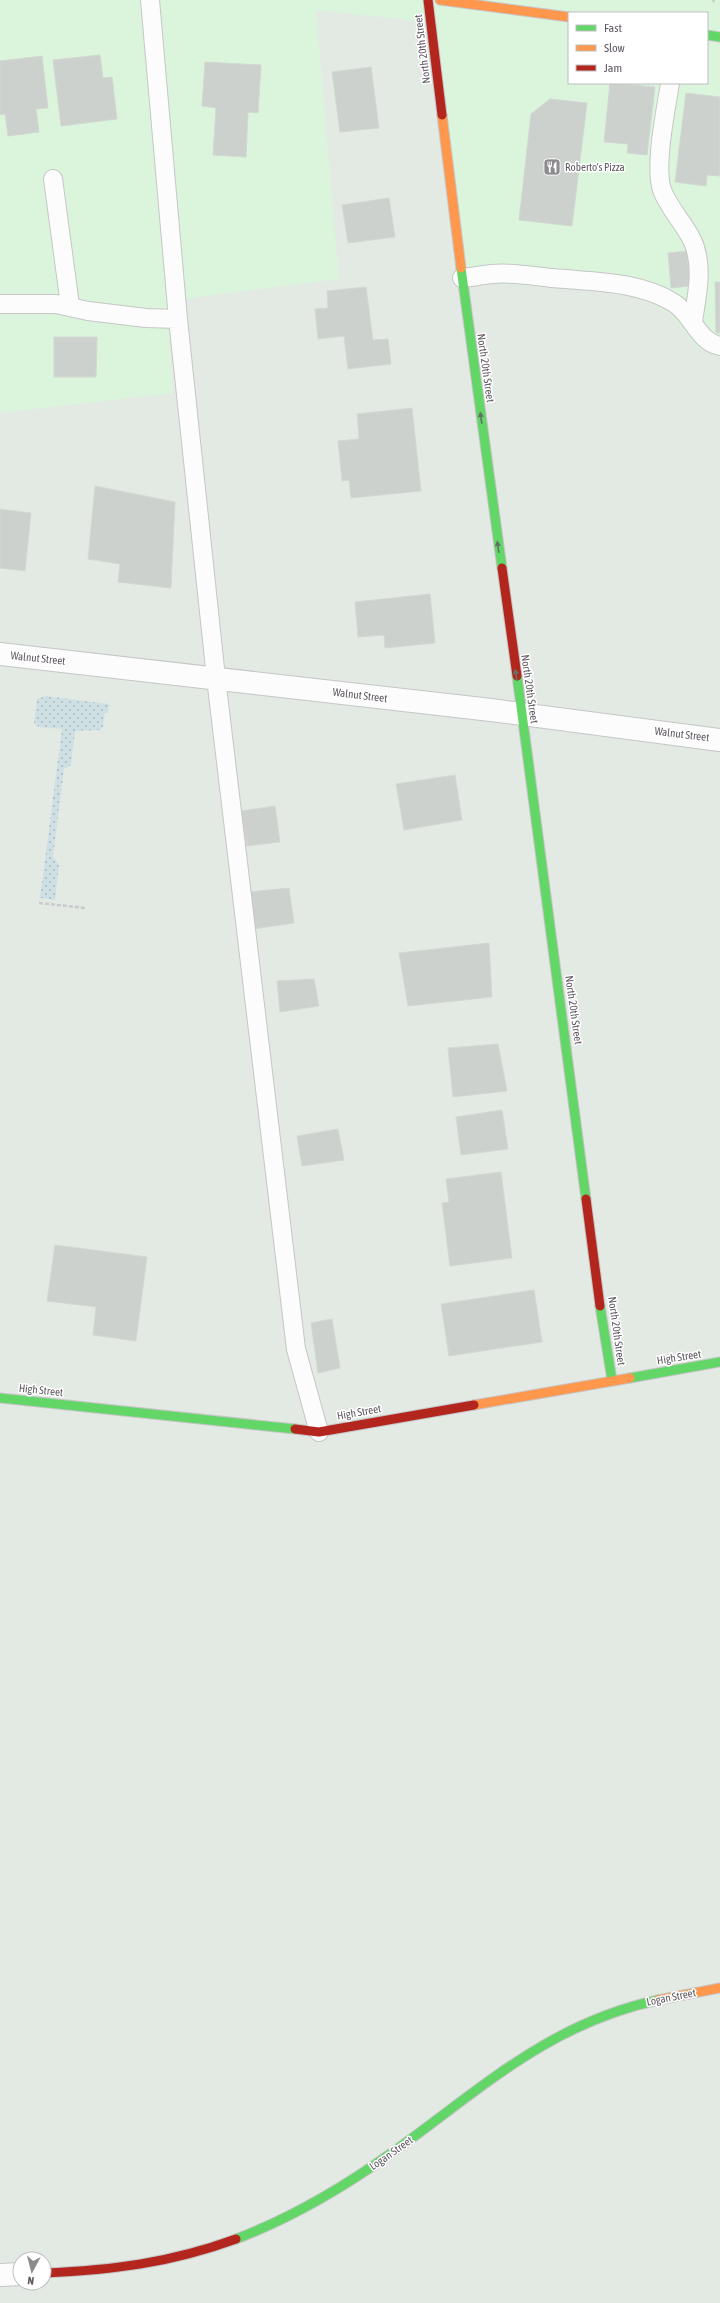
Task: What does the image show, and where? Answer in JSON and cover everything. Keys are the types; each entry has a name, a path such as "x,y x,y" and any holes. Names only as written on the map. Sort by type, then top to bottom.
{"street":[{"name":"North 20th Street","path":"428,0 462,278 522,714 606,1351 612,1380"},
{"path":"440,0 568,17"},
{"path":"708,35 720,37"},
{"name":"Walnut Street","path":"0,654 522,714 720,740"},
{"name":"High Street","path":"0,1398 319,1432 720,1362"},
{"name":"Logan Street","path":"52,2273 106,2270 164,2260 241,2236 285,2218 332,2193 374,2166 502,2069 543,2043 572,2028 634,2005 665,1996 720,1988"},
{"path":"0,2275 12,2274"}],"lane":[{"path":"150,0 178,319 216,678 296,1349 319,1432"},
{"path":"670,84 659,174 663,191 693,240 698,262 697,296 693,321"},
{"path":"53,178 70,305"},
{"path":"462,278 493,274 534,276 634,287 658,294 674,303 684,310 708,342 720,346"},
{"path":"0,304 70,305 88,311 146,318 178,319"}],"path":[{"path":"40,903 85,908"}],"shaded area":[{"path":"0,0 720,0 720,357 712,355 696,346 671,315 652,304 625,293 460,281 427,22 316,10 339,279 167,301 173,393 0,413"},
{"path":"46,696 109,704 108,713 105,713 103,726 100,730 75,731 71,765 64,769 53,856 59,865 55,900 40,898 62,729 39,727 34,723 37,699"}],"building":[{"path":"100,55 103,78 112,77 117,119 61,126 53,60"},
{"path":"42,56 48,108 36,109 39,132 8,136 5,114 0,115 0,61"},
{"path":"205,62 261,65 258,113 248,112 246,157 213,155 216,108 202,106"},
{"path":"371,67 379,128 340,132 332,72"},
{"path":"610,84 655,87 647,155 627,153 628,144 604,142"},
{"path":"686,93 720,97 720,176 707,175 706,186 675,182"},
{"name":"Roberto's Pizza","path":"550,99 587,103 572,226 519,220 531,114"},
{"path":"389,198 395,237 348,243 342,205"},
{"path":"687,251 690,286 671,288 668,253"},
{"path":"715,282 720,282 720,333 716,333"},
{"path":"366,287 373,340 388,339 391,364 348,369 344,336 318,339 315,309 328,308 327,291"},
{"path":"54,337 97,337 96,377 54,377"},
{"path":"412,408 421,491 351,498 349,480 342,481 338,441 359,439 357,414"},
{"path":"95,486 175,502 171,588 118,582 120,564 88,559"},
{"path":"0,509 31,513 25,571 0,568"},
{"path":"430,594 435,643 385,648 384,635 358,637 355,602"},
{"path":"455,775 462,820 404,830 396,784"},
{"path":"275,806 280,842 247,846 241,811"},
{"path":"289,888 294,923 253,929 248,892"},
{"path":"489,943 492,997 408,1006 399,953"},
{"path":"314,979 319,1006 280,1012 277,981"},
{"path":"498,1044 507,1091 453,1097 448,1048"},
{"path":"502,1110 508,1149 461,1155 456,1117"},
{"path":"338,1129 344,1160 302,1166 297,1136"},
{"path":"501,1172 512,1258 450,1266 442,1203 449,1202 446,1179"},
{"path":"55,1245 147,1257 136,1341 93,1335 96,1307 47,1301"},
{"path":"534,1290 542,1342 449,1356 441,1304"},
{"path":"332,1319 340,1368 318,1373 311,1323"}],"traffic: fast":[{"path":"708,35 720,37"},
{"path":"461,268 502,568"},
{"path":"517,676 586,1199"},
{"path":"600,1306 612,1380"},
{"path":"630,1378 720,1362"},
{"path":"0,1398 295,1429"},
{"path":"236,2239 276,2222 334,2191 390,2154 516,2062 548,2043 582,2025 618,2011 658,2000"}],"traffic: slow":[{"path":"440,0 568,17"},
{"path":"442,115 461,268"},
{"path":"474,1405 630,1378"},
{"path":"658,2000 720,1988"}],"traffic: jam":[{"path":"428,0 442,115"},
{"path":"502,568 517,676"},
{"path":"586,1199 600,1306"},
{"path":"295,1429 319,1432 474,1405"},
{"path":"52,2273 94,2270 164,2260 236,2239"}],"place":[{"name":"Roberto's Pizza","path":"552,167"}]}
